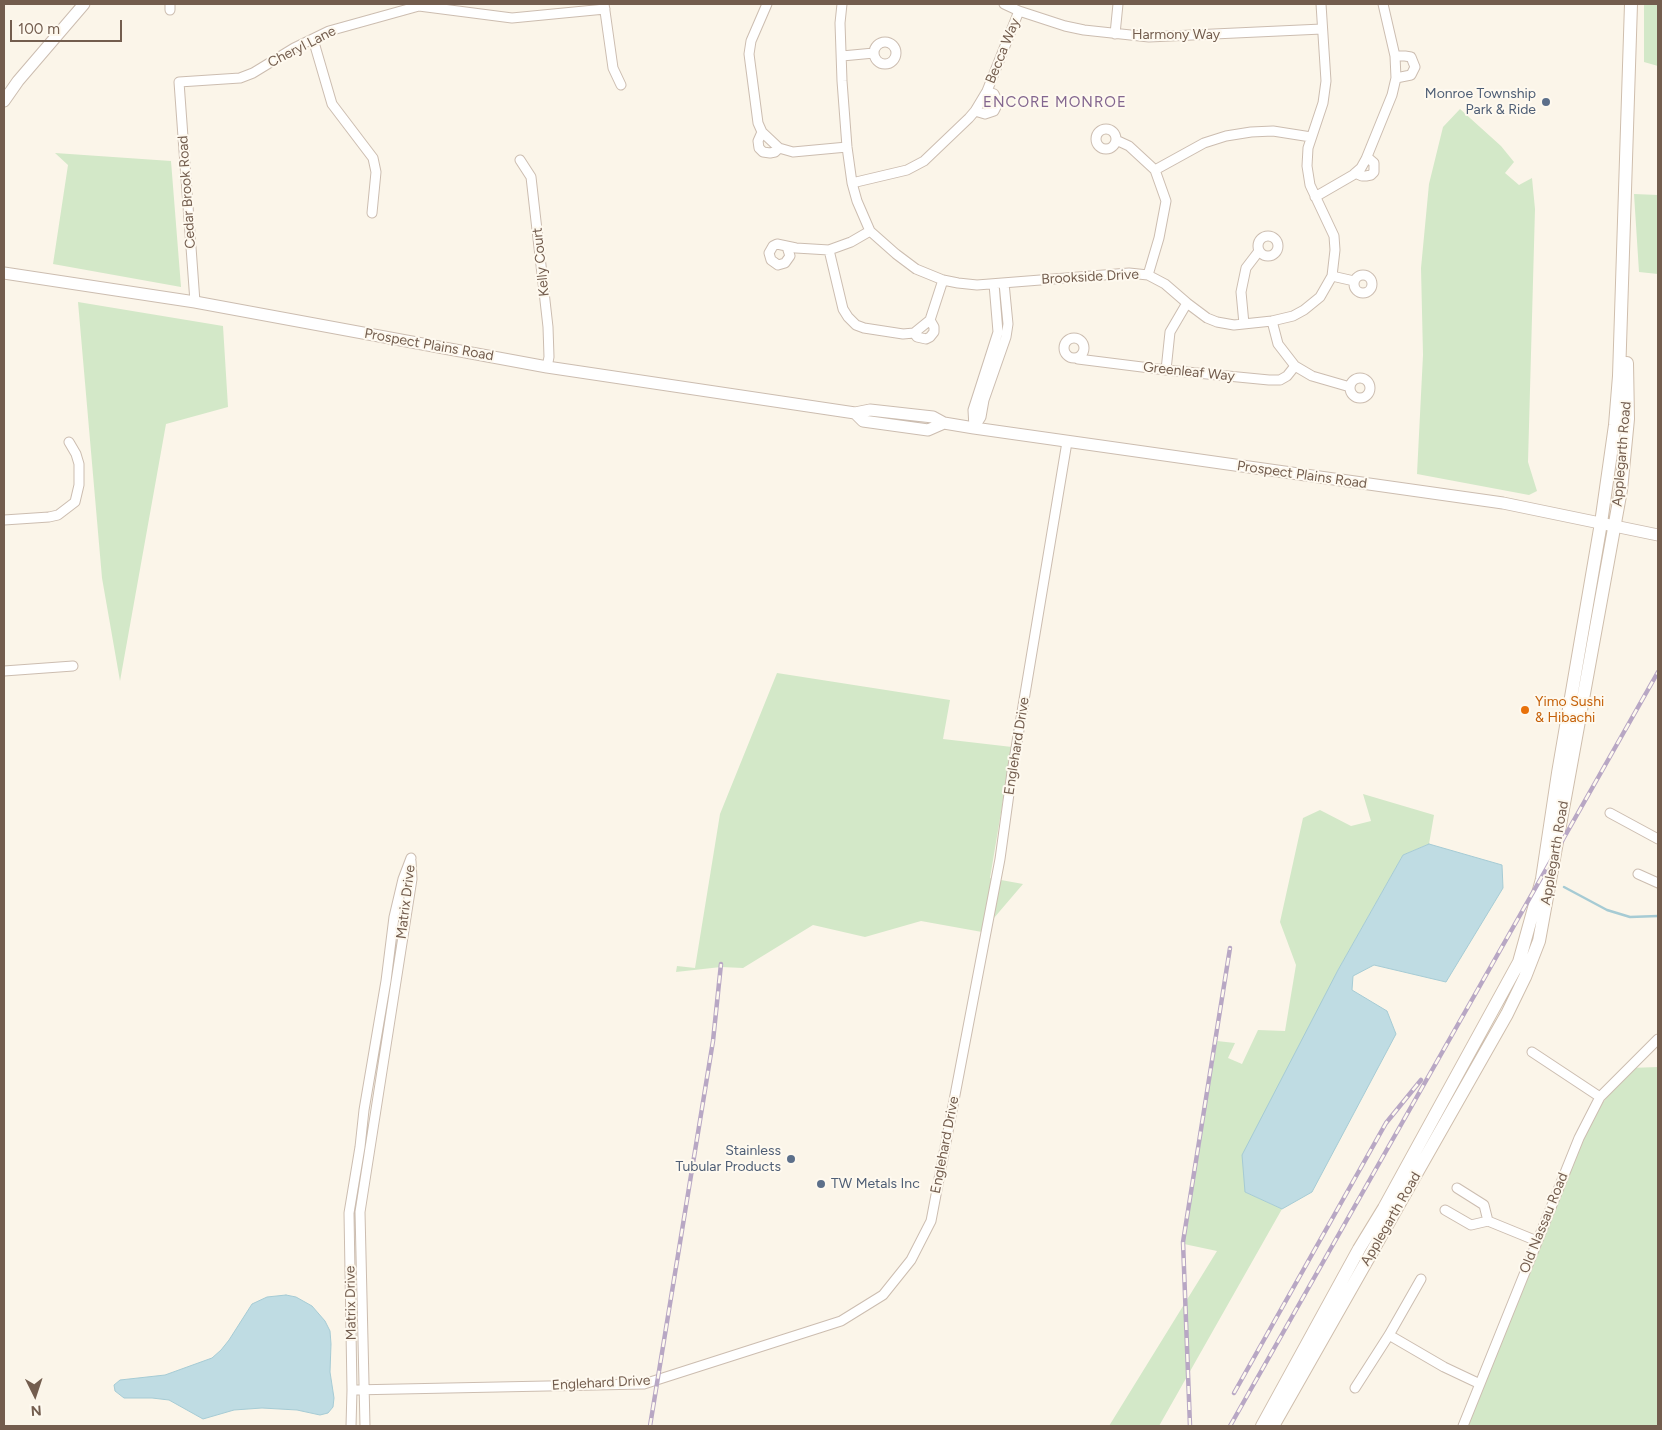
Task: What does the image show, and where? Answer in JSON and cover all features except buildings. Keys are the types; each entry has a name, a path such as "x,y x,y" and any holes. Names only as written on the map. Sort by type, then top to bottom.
{"main road":[{"name":"Applegarth Road","path":"1262,1426 1519,962 1542,879 1558,773 1602,523 1616,415 1631,4"},
{"name":"Applegarth Road","path":"1273,1426 1507,1014 1525,977 1539,941 1621,490 1628,419 1624,215"}],"street":[{"path":"4,102 84,4"},
{"path":"767,4 751,41 749,54 758,123 762,132 779,148 793,152 847,148"},
{"name":"Brookside Drive","path":"842,4 840,22 847,148 852,183 857,201 870,231 916,269 943,280 977,285 1129,273 1148,275 1165,284 1207,318 1228,325 1272,321 1293,316 1320,297 1332,276 1335,250 1334,236 1315,197 1307,176 1306,166 1308,148 1323,103 1326,81 1321,4"},
{"name":"Harmony Way","path":"1004,4 1065,26 1115,34 1150,37 1322,29"},
{"path":"1115,34 1118,4"},
{"path":"1315,197 1356,172 1367,157 1392,96 1396,78 1395,56 1384,4"},
{"name":"Cheryl Lane","path":"178,82 240,78 253,73 294,48 329,31 419,6 512,18 604,6"},
{"path":"604,6 613,68 621,85"},
{"name":"Becca Way","path":"852,183 907,170 924,161 975,111 987,91 1019,11"},
{"path":"313,39 332,104 373,158 376,172 372,213"},
{"path":"842,56 874,53"},
{"path":"1395,56 1412,58 1415,67 1411,75 1396,78"},
{"name":"Cedar Brook Road","path":"178,82 195,302"},
{"name":"Becca Way","path":"975,111 984,114 994,111 997,100 994,94 987,91"},
{"path":"1155,170 1204,143 1226,136 1273,131 1311,137"},
{"path":"762,132 758,141 759,148 763,152 776,152 779,148"},
{"path":"1116,140 1129,146 1155,170 1166,201 1159,238 1148,275"},
{"path":"1356,172 1366,176 1374,172 1374,163 1367,157"},
{"name":"Kelly Court","path":"520,160 531,177 548,327 549,357 547,367"},
{"path":"787,247 829,250 851,242 870,231"},
{"path":"829,250 843,309 848,318 856,325 864,328 903,334 914,333 930,320 943,280"},
{"path":"1244,324 1241,292 1246,268 1259,251"},
{"name":"Prospect Plains Road","path":"4,273 195,302 547,367 855,413 864,422 928,430 944,423 1503,503 1658,535"},
{"path":"1332,276 1354,281"},
{"path":"974,428 981,417 984,400 1006,337 1008,324 1004,283"},
{"path":"974,428 973,410 998,332 994,284"},
{"path":"1166,370 1170,332 1187,303"},
{"path":"914,333 918,337 926,339 930,337 934,332 934,327 930,320"},
{"path":"1272,321 1278,344 1295,366 1312,376 1350,387"},
{"name":"Greenleaf Way","path":"1078,359 1166,370 1280,380 1287,376 1295,366"},
{"path":"4,520 58,515 75,502 79,485 79,464 69,442"},
{"name":"Englehard Drive","path":"352,1390 644,1384 841,1320 883,1295 911,1260 931,1221 1000,859 1013,765 1067,442"},
{"path":"4,671 73,666"},
{"path":"1610,813 1658,838"},
{"name":"Matrix Drive","path":"352,1426 349,1213 386,981 394,917 403,879 411,858 412,879 360,1212 365,1426"},
{"path":"1638,874 1658,883"},
{"name":"Old Nassau Road","path":"1463,1426 1578,1138 1600,1098 1658,1039"},
{"path":"1532,1052 1600,1098"},
{"path":"1457,1188 1484,1205 1488,1221"},
{"path":"1445,1210 1472,1225 1488,1221 1537,1241"},
{"path":"1355,1388 1389,1335 1421,1279"},
{"path":"1389,1335 1444,1367 1480,1384"}],"green space":[{"path":"1644,4 1658,4 1658,66 1644,62"},
{"path":"1460,109 1501,146 1514,162 1505,173 1519,185 1532,178 1535,209 1528,462 1537,491 1529,495 1417,474 1423,355 1421,268 1429,184 1443,127"},
{"path":"55,153 171,161 181,287 53,264 68,165"},
{"path":"1634,194 1658,195 1658,274 1639,272"},
{"path":"78,302 223,326 228,407 166,424 120,681 102,578"},
{"path":"777,673 950,700 943,739 1012,747 990,878 1023,884 982,932 921,921 865,937 813,925 743,968 721,967 676,972 677,966 695,968 720,814"},
{"path":"1363,794 1434,815 1429,844 1403,855 1338,970 1245,1192 1282,1209 1159,1426 1109,1426 1217,1251 1184,1244 1217,1041 1235,1043 1228,1058 1242,1064 1258,1030 1285,1031 1296,965 1280,922 1303,818 1320,810 1351,826 1371,821"},
{"path":"1658,1067 1658,1426 1466,1426 1578,1134 1630,1068"}],"water":[{"path":"1429,844 1502,865 1503,888 1446,982 1374,965 1353,976 1352,990 1387,1011 1396,1034 1312,1192 1282,1209 1245,1192 1242,1155 1338,970 1403,855"},
{"path":"286,1295 296,1297 312,1306 325,1321 330,1331 330,1372 334,1398 333,1407 328,1413 320,1415 297,1410 262,1408 234,1410 203,1419 169,1400 124,1398 115,1391 114,1385 120,1380 165,1375 212,1358 229,1340 252,1304 267,1297"}],"waterway":[{"path":"1564,887 1607,910 1630,917 1658,916"}],"railway":[{"path":"1230,1426 1658,672"},
{"path":"1190,1426 1183,1242 1230,948"},
{"path":"650,1426 713,1041 721,964"},
{"path":"1234,1393 1386,1123 1421,1080"}],"place":[{"name":"Monroe Township Park & Ride","path":"1546,102"},
{"name":"Yimo Sushi & Hibachi","path":"1525,710"},
{"name":"Stainless Tubular Products","path":"791,1159"},
{"name":"TW Metals Inc","path":"821,1184"}],"district":[{"name":"ENCORE MONROE","path":"1055,103"}]}
